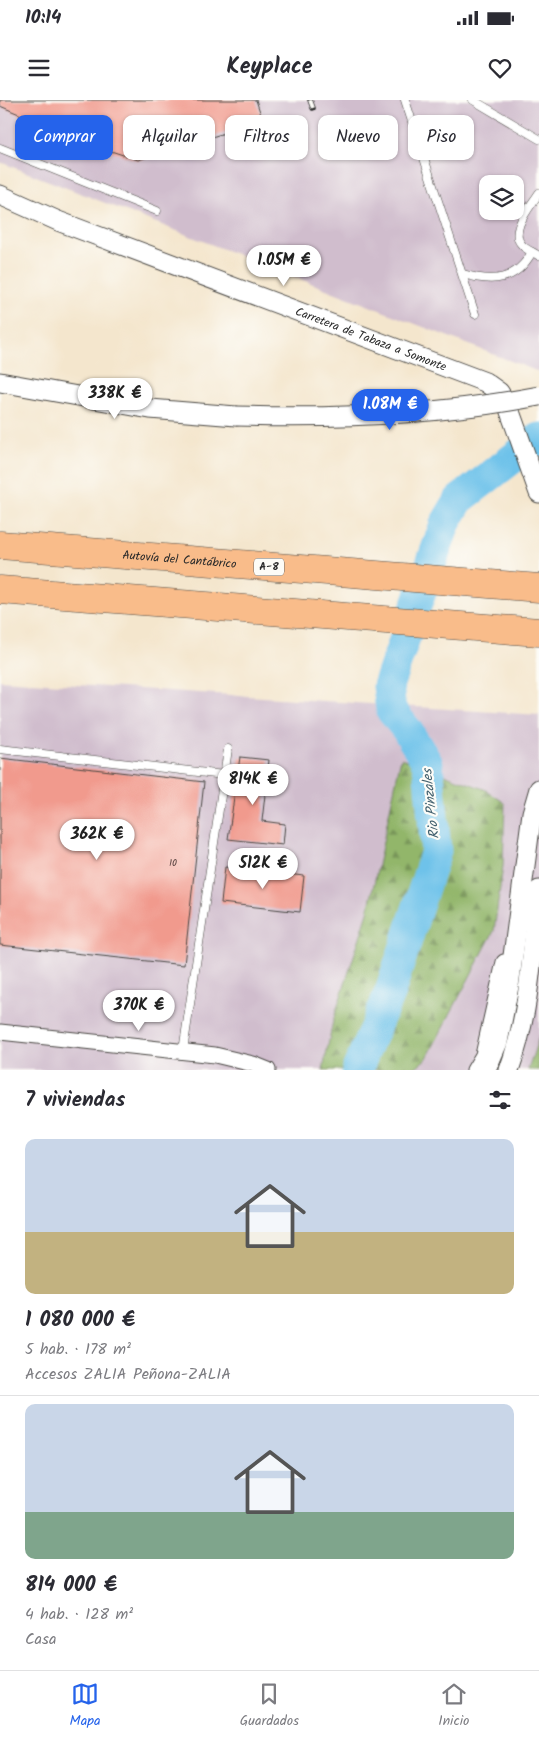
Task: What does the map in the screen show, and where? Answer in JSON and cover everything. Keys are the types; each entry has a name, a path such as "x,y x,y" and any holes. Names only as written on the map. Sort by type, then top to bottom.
{"highway":[{"name":"Autovía del Cantábrico","path":"0,545 539,588"},
{"path":"0,590 539,632"}],"street":[{"name":"Carretera de Tabaza a Somonte","path":"0,195 58,221 471,375 499,392 508,406 538,490"},
{"path":"0,382 150,409 236,416 300,418 390,414 454,408 539,396"},
{"path":"486,1070 498,1042 532,813 539,789"},
{"path":"509,1070 518,1046 530,977 539,890"},
{"path":"474,1070 483,1055 502,974 512,913 520,904"},
{"path":"498,1070 508,1044 521,974 536,917"},
{"path":"0,1032 215,1055 253,1064 268,1070"}],"lane":[{"path":"405,100 475,314"},
{"path":"473,100 539,138"},
{"path":"0,148 157,212"},
{"path":"462,274 479,279 506,277 518,272 536,254 523,247 518,240 517,229 539,193"},
{"path":"0,749 224,775"},
{"path":"183,1051 228,749"}],"shaded area":[{"path":"0,100 539,100 539,372 0,162"},
{"path":"0,680 539,715 539,1070 0,1070"}],"green space":[{"path":"401,758 484,789 505,803 503,866 494,931 427,1058 412,1070 323,1070 333,1021 368,912"},
{"path":"539,1037 539,1070 528,1070"}],"building":[{"path":"0,100 256,100 261,115 225,115 225,133 215,136 215,115 123,115 123,155 113,152 113,115 21,115 0,106"},
{"path":"240,757 269,760 262,821 285,824 283,845 228,839"},
{"path":"0,758 204,782 184,965 0,945"},
{"path":"225,867 304,876 300,912 221,903"}],"waterway":[{"name":"Rio Pinzales","path":"357,1070 390,992 436,851 428,764 407,730 391,710 388,686 445,524 459,500 539,438"}],"railway":[{"path":"310,100 313,108"}]}
